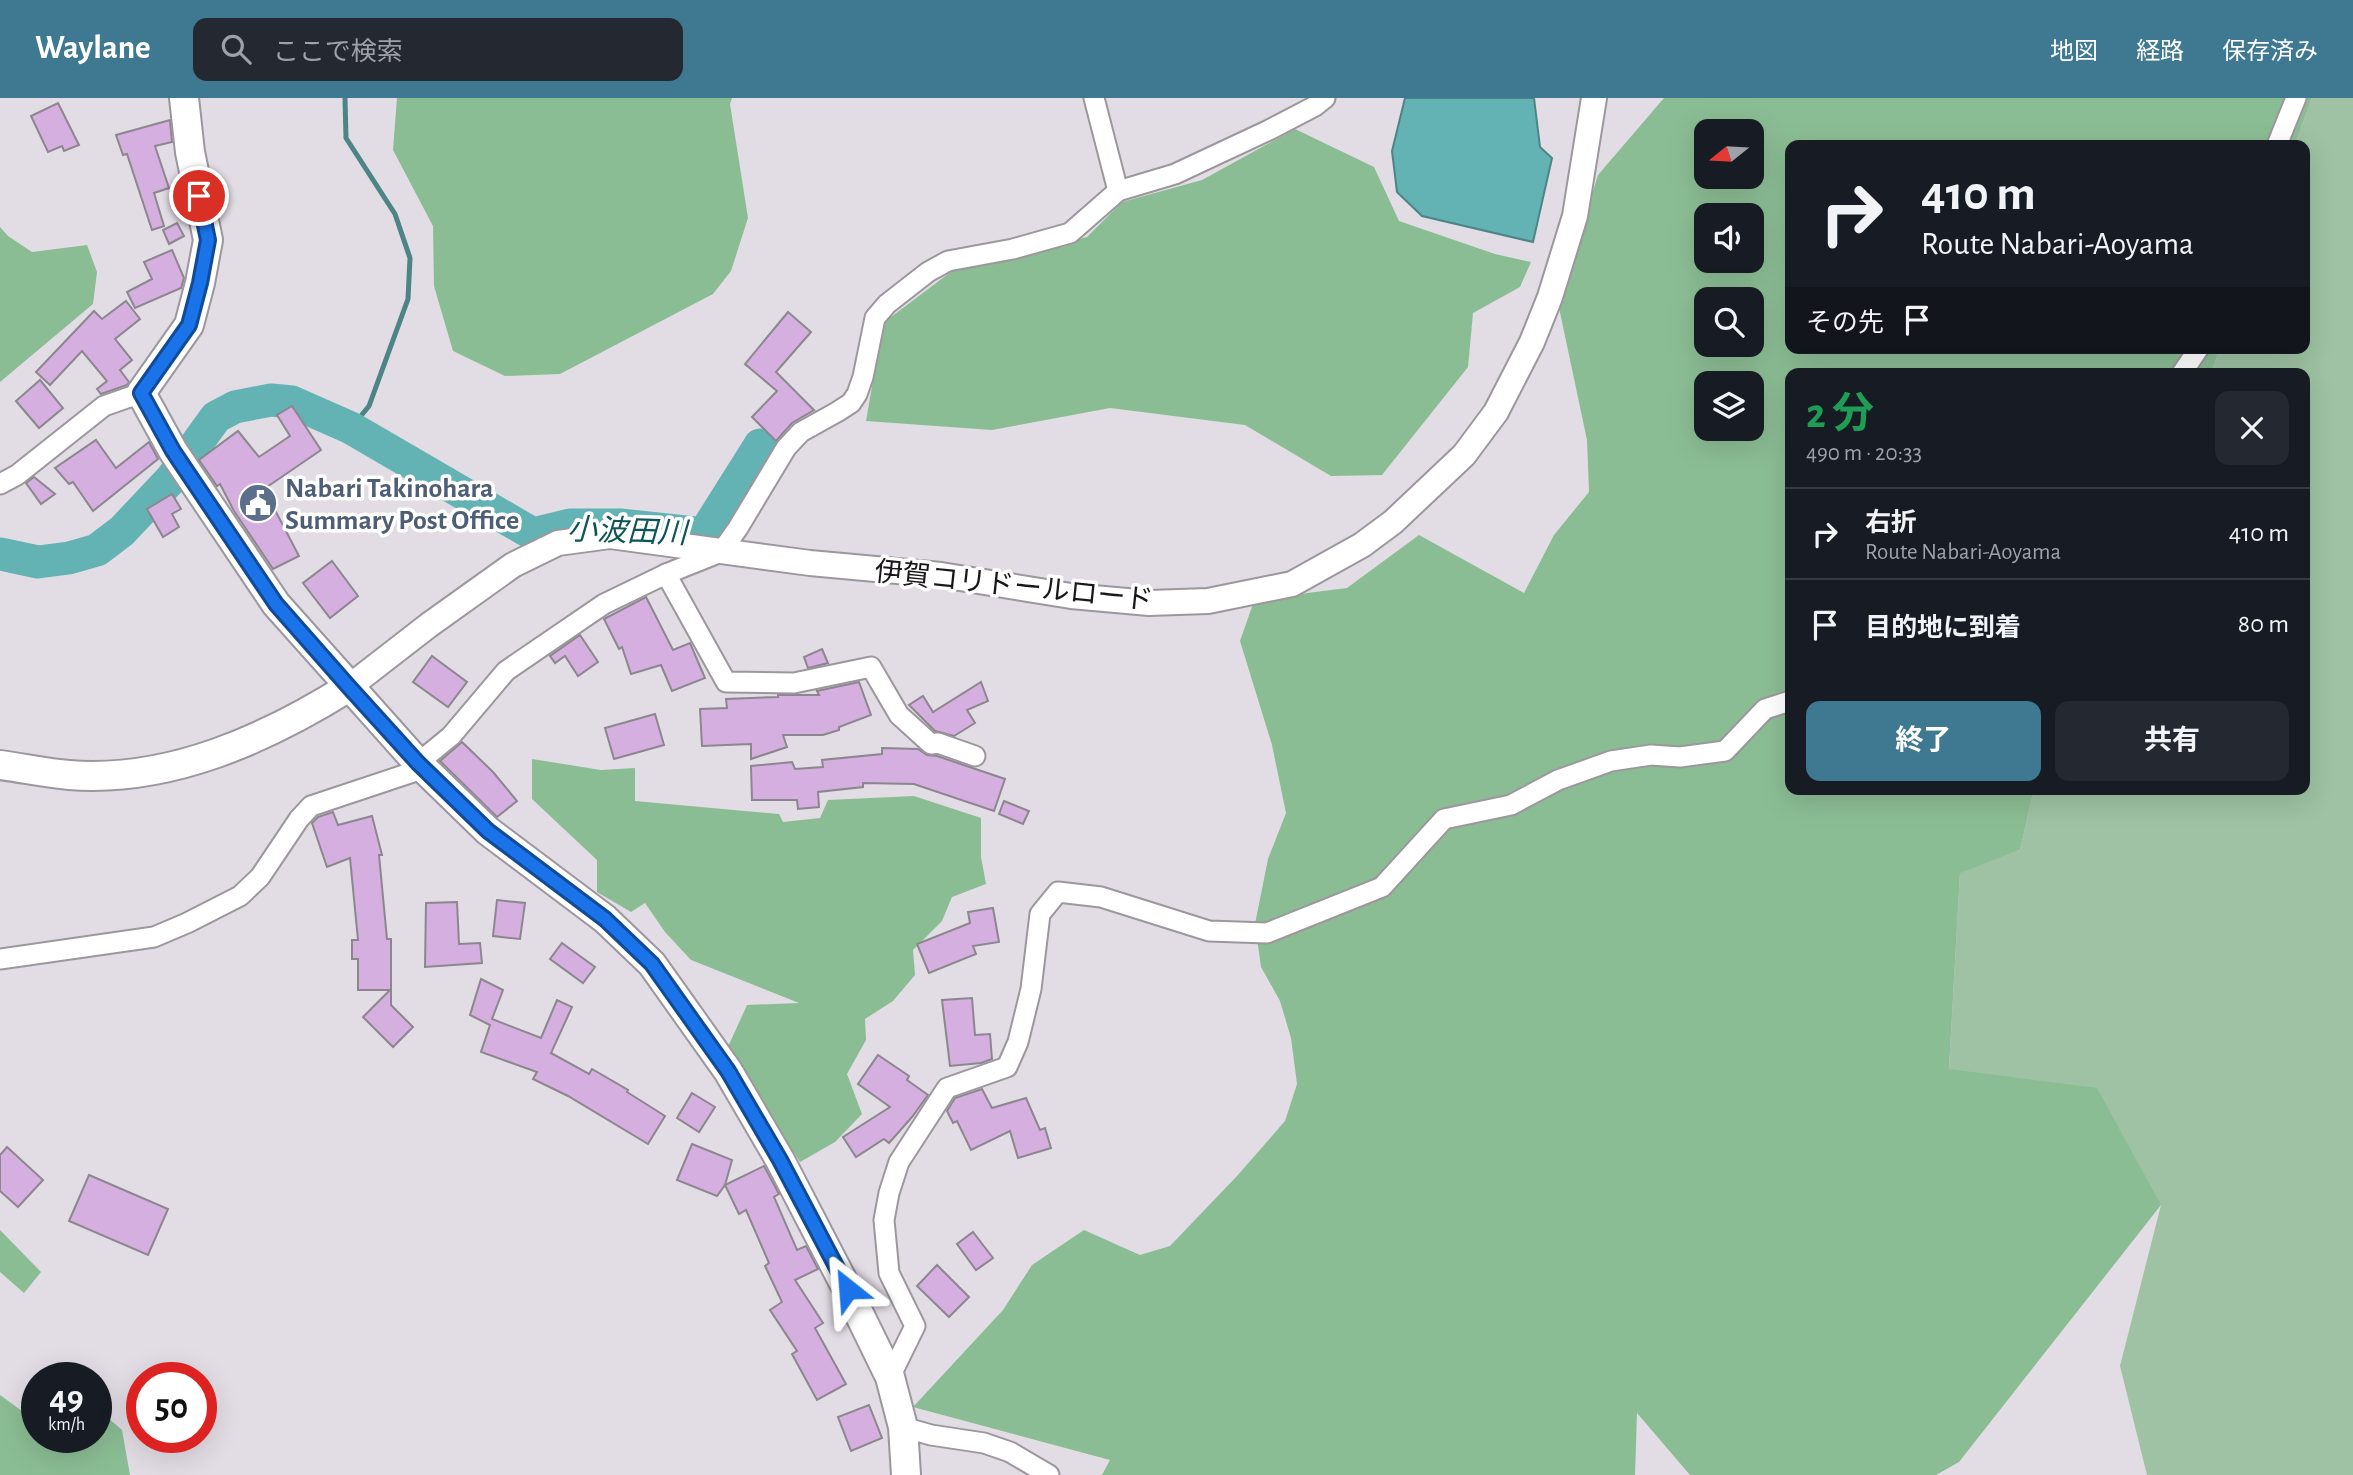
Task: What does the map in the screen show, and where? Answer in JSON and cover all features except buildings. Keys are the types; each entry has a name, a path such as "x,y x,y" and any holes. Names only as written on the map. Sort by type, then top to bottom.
{"main road":[{"path":"184,98 190,152 208,240 189,325 141,393 173,451 276,604 418,763 488,831 605,919 652,964 728,1071 780,1160 848,1289 890,1377 904,1427 902,1473"},
{"path":"0,765 70,775 131,773 206,758 305,714 349,687"}],"street":[{"path":"1094,98 1118,191"},
{"path":"0,959 154,937 240,896 260,877 299,819 311,806 413,772 418,763 450,736 506,671 604,604 666,574 721,552 786,448 801,432 844,407 857,394 875,318 887,304 928,272 948,261 1013,249 1070,233 1118,191 1175,174 1269,130 1325,98"},
{"name":"伊賀コリドールロード","path":"349,687 513,565 558,543 610,536 810,563 941,575 1071,596 1149,603 1208,601 1293,584 1362,545 1393,522 1464,455 1496,412 1532,341 1550,297 1575,216 1594,98"},
{"path":"2279,140 2296,98"},
{"path":"0,484 17,475 104,406 141,393"},
{"path":"666,574 726,682 794,683 872,667 900,715 931,744 938,743 975,756"},
{"path":"890,1377 915,1326 888,1273 884,1220 898,1162 947,1088 1007,1067 1018,1042 1031,989 1040,914 1058,892 1101,897 1209,931 1267,933 1382,887 1444,819 1511,805 1558,780 1611,761 1651,755 1680,757 1725,751 1765,709 1785,703"},
{"path":"904,1427 931,1435 985,1443 1010,1452 1049,1475"}],"green space":[{"path":"397,98 732,98 730,104 748,218 731,271 713,294 560,374 505,376 453,351 434,286 433,226 393,150"},
{"path":"1664,98 2312,98 2297,140 1785,140 1785,354 2218,354 2213,368 1785,368 1785,795 2033,795 2020,850 1960,873 1949,1069 2097,1088 2161,1205 1959,1462 1936,1475 1690,1475 1637,1413 1635,1475 1102,1475 1110,1460 913,1407 1003,1310 1032,1265 1084,1230 1140,1255 1170,1246 1285,1121 1297,1084 1291,1038 1280,1001 1261,967 1255,924 1268,859 1286,813 1272,745 1240,641 1253,604 1347,588 1419,535 1524,593 1554,535 1589,492 1587,440 1558,303 1598,175"},
{"path":"2312,98 2353,98 2353,1475 2147,1475 2120,1366 2161,1205 1949,1069 1960,872 2020,850 2033,795 2310,795 2310,368 2213,368 2218,354 2310,354 2310,140 2297,140"},
{"path":"1295,129 1374,167 1399,221 1495,254 1531,262 1520,287 1473,313 1468,367 1382,475 1331,476 1245,425 1110,408 992,430 866,421 883,323 952,271 1087,237 1122,202 1202,180"},
{"path":"0,227 8,236 32,252 87,245 97,272 93,304 0,382"},
{"path":"532,759 601,770 635,768 635,801 779,814 783,822 820,818 828,800 914,796 981,818 981,857 986,884 952,897 942,921 913,950 915,975 893,1001 865,1019 866,1040 847,1074 862,1114 835,1142 800,1162 727,1049 747,1005 799,1003 691,960 665,932 645,903 631,912 597,892 597,860 532,799"},
{"path":"0,1230 41,1272 24,1293 0,1272"},
{"path":"0,1395 21,1410 21,1453 112,1453 112,1421 122,1430 130,1475 0,1475"}],"water":[{"path":"1405,98 1534,98 1540,147 1552,158 1533,242 1422,216 1397,192 1392,151"}],"waterway":[{"path":"345,98 346,138 395,214 410,258 408,299 369,406 351,428"},
{"name":"小波田川","path":"0,554 38,562 69,558 97,550 122,531 172,478 216,417 235,407 271,400 292,402 351,428 533,534 570,525 620,525 704,534 760,445"}],"place":[{"name":"Nabari Takinohara Summary Post Office","path":"258,503"}],"route":[{"path":"199,196 208,240 189,325 141,393 173,451 276,604 418,763 488,831 605,919 652,964 728,1071 780,1160 848,1289"}]}
